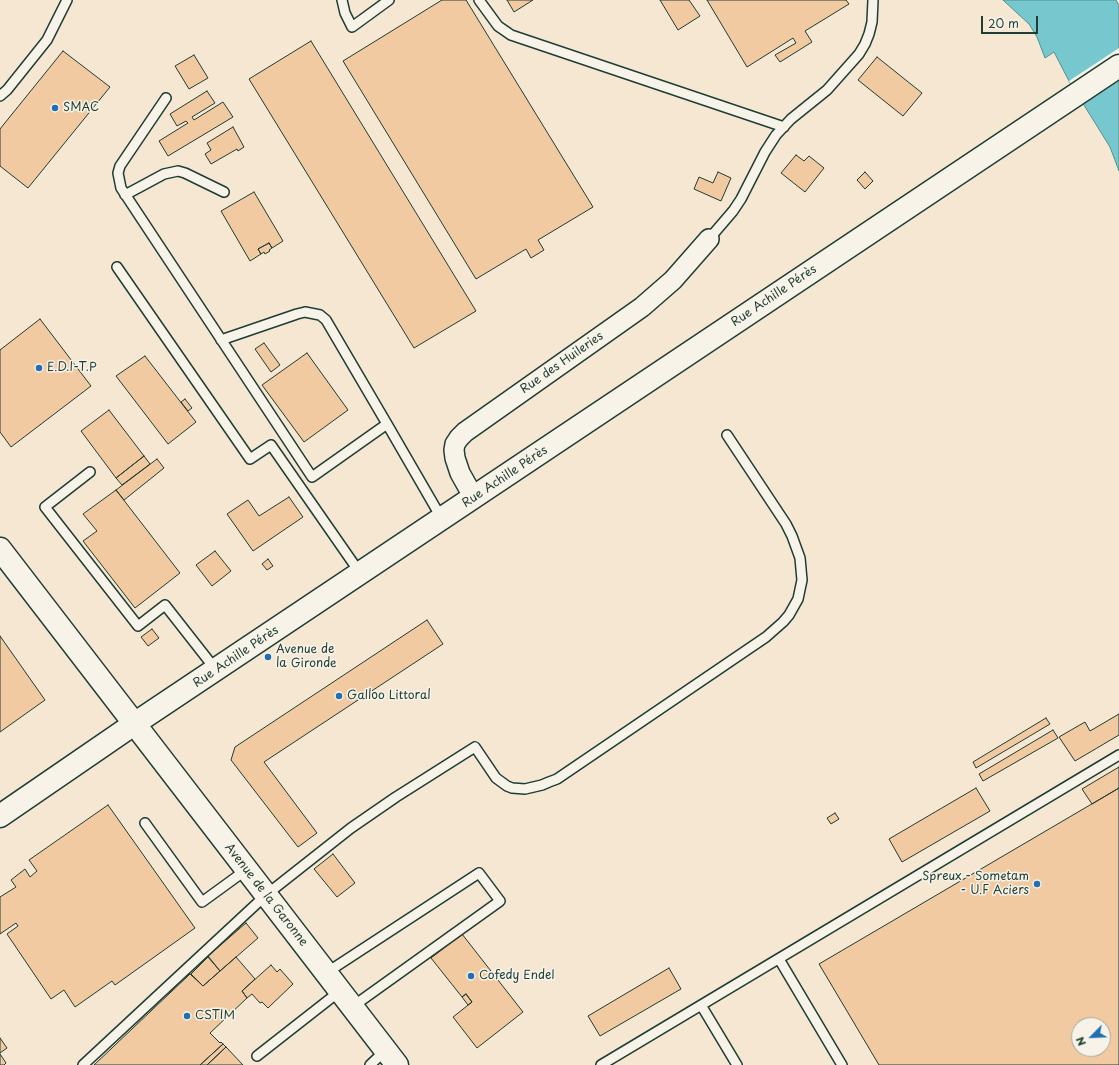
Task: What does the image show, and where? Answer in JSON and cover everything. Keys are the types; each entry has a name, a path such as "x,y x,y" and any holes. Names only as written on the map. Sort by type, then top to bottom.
{"street":[{"name":"Rue Achille Pérès","path":"0,816 134,724 1119,66"},
{"name":"Rue des Huileries","path":"474,498 460,473 455,458 455,444 459,438 465,432 653,298 673,280 709,239"},
{"path":"0,550 134,724"},
{"name":"Avenue de la Garonne","path":"134,724 392,1058"}],"lane":[{"path":"0,96 7,90 48,40 67,0"},
{"path":"342,0 345,13 352,28 389,0"},
{"path":"480,0 498,26 511,35 784,127"},
{"path":"709,239 733,211 765,152 776,135 827,90 859,54 869,34 872,22 873,0"},
{"path":"166,98 120,166 118,173 121,188 312,477 387,424"},
{"path":"125,196 164,174 178,171 224,192"},
{"path":"117,267 250,459 271,445 360,574"},
{"path":"221,340 297,314 305,312 320,315 326,320 442,519"},
{"path":"84,1065 266,894 351,828 396,797 475,747 496,778 507,786 525,789 542,785 563,774 766,637 783,622 792,612 798,599 802,580 800,558 786,524 727,435"},
{"path":"90,472 46,507 138,626 165,605 216,670"},
{"path":"601,1065 1119,755"},
{"path":"145,823 202,902 246,870"},
{"path":"257,1056 500,901 479,873 326,973"},
{"path":"779,959 842,1065"},
{"path":"701,1005 736,1065"},
{"path":"370,1065 392,1058"}],"shaded area":[{"path":"0,0 1003,0 1029,24 1037,37 1045,57 1054,52 1069,81 1110,147 1119,171 1119,1065 0,1065"}],"water":[{"path":"1003,0 1116,0 1119,5 1119,171 1110,147 1069,81 1054,52 1045,58 1037,37 1029,24"}],"pier":[{"path":"1119,48 1119,81 1084,104 1069,81"}],"building":[{"path":"442,0 466,0 593,207 538,240 544,250 531,258 526,249 476,279 343,61"},
{"path":"507,0 533,0 514,12"},
{"path":"660,0 689,0 700,16 678,30"},
{"path":"707,0 846,0 849,4 805,31 812,42 780,62 775,55 796,43 793,38 747,67"},
{"path":"311,41 476,311 414,348 249,79"},
{"name":"SMAC","path":"63,51 110,87 28,188 0,166 0,129"},
{"path":"194,55 208,78 189,89 175,66"},
{"path":"877,57 922,93 903,116 858,80"},
{"path":"207,91 215,103 192,117 194,120 223,102 233,117 168,156 159,141 188,123 186,121 177,126 170,114"},
{"path":"233,127 244,147 238,151 237,149 211,164 205,154 211,150 207,143"},
{"path":"796,155 804,161 809,156 824,168 805,192 781,173"},
{"path":"718,172 731,178 721,201 694,189 699,177 713,183"},
{"path":"865,172 873,181 865,189 857,180"},
{"path":"254,192 283,241 272,248 269,243 258,249 261,254 250,261 221,211"},
{"path":"269,243 272,248 269,250 270,251 265,254 264,252 261,254 258,249"},
{"name":"E.D.I-T.P","path":"40,319 91,386 11,447 0,432 0,350"},
{"path":"264,343 280,365 271,372 255,349"},
{"path":"307,353 348,410 304,442 262,385"},
{"path":"145,356 196,422 168,444 116,376"},
{"path":"185,399 192,408 188,411 181,402"},
{"path":"109,410 144,456 116,478 81,431"},
{"path":"144,456 150,464 122,485 116,478"},
{"path":"157,459 164,468 124,500 116,490"},
{"path":"116,490 180,573 135,608 83,541 97,531 83,514"},
{"path":"289,497 303,517 253,551 227,514 248,500 259,516"},
{"path":"215,551 231,571 212,586 196,565"},
{"path":"268,559 273,566 267,570 262,564"},
{"name":"Galloo Littoral","path":"427,620 443,644 264,762 317,833 298,847 231,760 235,747"},
{"path":"152,629 159,638 148,646 141,637"},
{"path":"0,636 45,700 0,732"},
{"path":"1119,714 1119,735 1075,761 1059,737 1085,722 1090,731"},
{"path":"1046,718 1050,724 976,768 973,762"},
{"path":"1053,730 1058,738 983,781 979,774"},
{"path":"1119,767 1119,788 1092,804 1082,789"},
{"path":"976,788 990,811 902,862 889,839"},
{"name":"Spreux - Sometam - U.F Aciers","path":"1119,788 1119,1065 879,1065 819,964"},
{"path":"108,805 195,928 115,985 112,981 75,1007 64,990 51,999 7,934 18,926 16,923 0,934 0,897 16,887 11,880 25,869 30,877 37,871 29,860"},
{"path":"835,813 839,819 831,824 827,818"},
{"path":"333,854 355,883 337,897 314,869"},
{"path":"246,923 258,938 220,971 208,956"},
{"name":"Cofedy Endel","path":"462,934 523,1012 477,1048 453,1017 472,1002 466,994 462,997 431,958"},
{"path":"208,957 220,971 203,986 191,974"},
{"name":"CSTIM","path":"236,957 255,979 242,991 247,998 210,1033 223,1044 200,1065 94,1065 190,974 203,986"},
{"path":"271,965 277,972 280,969 293,984 268,1008 262,1002 260,1003 252,994 247,998 242,991"},
{"path":"669,968 681,989 600,1036 588,1016"},
{"path":"466,994 472,1002 468,1005 462,997"},
{"path":"0,1038 7,1048 0,1053"},
{"path":"223,1044 226,1047 207,1065 200,1065"},
{"path":"226,1047 243,1065 207,1065"},
{"path":"0,1054 6,1063 4,1065 0,1065"}],"place":[{"name":"SMAC","path":"55,108"},
{"name":"E.D.I-T.P","path":"39,368"},
{"name":"Avenue de la Gironde","path":"268,657"},
{"name":"Galloo Littoral","path":"339,696"},
{"name":"Spreux - Sometam - U.F Aciers","path":"1037,884"},
{"name":"Cofedy Endel","path":"471,976"},
{"name":"CSTIM","path":"187,1016"}]}
